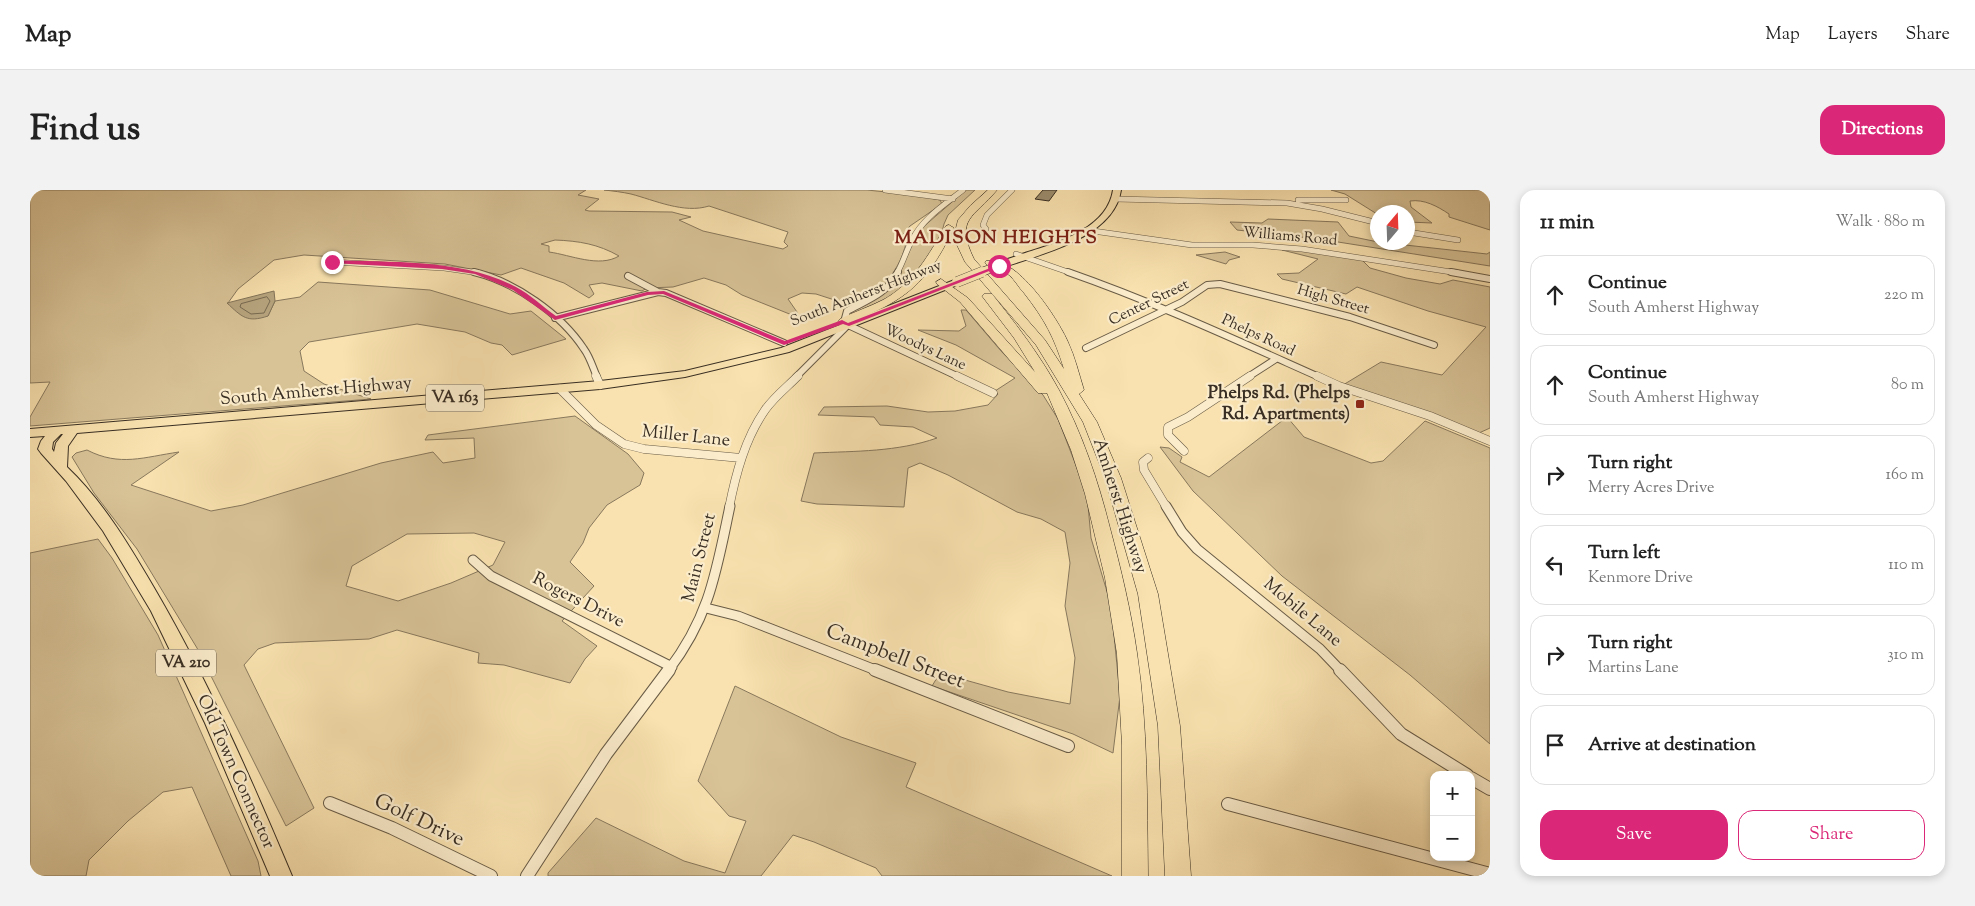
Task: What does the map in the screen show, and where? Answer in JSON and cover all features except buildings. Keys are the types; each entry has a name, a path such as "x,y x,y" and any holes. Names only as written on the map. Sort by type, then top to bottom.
{"highway":[{"path":"846,323 903,293 939,249 955,215 982,190"},
{"name":"Amherst Highway","path":"993,190 972,208 963,220 960,232 962,245 969,260 1041,343 1090,422 1113,478 1148,594 1169,726 1178,876"},
{"name":"Amherst Highway","path":"949,228 948,236 952,251 1020,337 1055,397 1070,431 1093,494 1123,623 1130,682 1134,736 1135,876"},
{"path":"995,265 1014,274 1049,317 1062,342 1077,390 1090,422"},
{"path":"949,282 1047,395 1070,431"}],"main road":[{"name":"South Amherst Highway","path":"30,433 600,386 685,374 785,350 846,323 1086,230 1104,217 1116,199 1117,190"},
{"name":"South Amherst Highway","path":"1020,255 1104,217"},
{"name":"South Amherst Highway","path":"752,358 784,343 846,323"},
{"path":"61,466 58,451 73,430"},
{"name":"Old Town Connector","path":"56,432 47,441 44,449 48,456 61,466 79,488 139,574 165,620 215,726 281,876"}],"street":[{"path":"885,190 953,198"},
{"name":"Main Street","path":"527,876 609,750 672,667 699,624 714,586 741,458 751,430 766,408 846,323 847,311 880,294 892,283 915,234 927,220 963,190"},
{"path":"986,229 983,225 987,216 1012,190"},
{"path":"1116,199 1278,202 1314,207 1370,222"},
{"path":"1278,202 1346,200"},
{"name":"Williams Road","path":"1086,230 1192,245 1253,245 1302,249 1387,261 1490,279"},
{"path":"1415,233 1458,240"},
{"name":"Phelps Road","path":"1020,255 1099,284 1222,334 1276,360 1339,386 1430,416 1490,441"},
{"path":"332,262 442,268 476,272 515,288 555,318 584,350 600,386"},
{"path":"628,276 658,292 666,293 784,343"},
{"name":"Center Street","path":"1086,348 1182,302 1207,285 1223,284"},
{"name":"High Street","path":"1223,284 1350,317 1434,345"},
{"path":"555,318 658,292"},
{"name":"Woodys Lane","path":"846,323 993,393"},
{"path":"1184,451 1168,435 1168,427 1188,417 1276,360"},
{"name":"Miller Lane","path":"560,389 596,425 624,444 644,449 741,458"},
{"name":"Mobile Lane","path":"1148,458 1143,462 1144,470 1182,532 1197,549 1320,649 1401,734 1461,771"},
{"name":"Rogers Drive","path":"473,560 491,576 672,667"},
{"name":"Campbell Street","path":"706,608 738,616 1068,746"},
{"path":"1475,781 1490,790"},
{"name":"Golf Drive","path":"330,803 392,828 491,876"},
{"path":"1228,804 1490,874"}],"shaded area":[{"path":"30,190 586,190 578,195 599,199 585,210 672,212 691,217 679,220 703,231 783,249 788,246 784,242 788,232 709,206 699,208 679,207 631,194 604,190 867,190 915,195 940,200 942,204 910,226 899,239 907,241 898,265 875,292 850,305 816,294 802,293 788,299 797,312 797,317 742,295 726,285 704,278 673,287 647,288 642,291 602,283 589,285 594,294 589,298 564,283 521,268 501,275 445,264 304,255 274,260 238,289 228,303 268,316 275,301 300,297 318,282 430,290 510,314 531,311 566,339 512,355 502,345 491,343 465,332 417,324 309,342 300,351 304,371 324,384 371,399 30,426 30,417 50,382 30,383","holes":["555,240 580,242 596,246 619,256 603,261 585,260 549,252 549,246 541,244"]},
{"path":"966,190 975,190 948,215 939,244 898,293 853,314 851,313 898,277 915,238 922,228"},
{"path":"1331,190 1476,190 1490,192 1490,230 1449,217 1449,214 1440,208 1420,201 1410,201 1411,205 1370,205 1370,210 1345,194"},
{"path":"1415,210 1432,223 1415,222"},
{"path":"1268,219 1338,222 1349,236 1370,240 1370,247 1319,239 1237,230 1230,222 1262,223"},
{"path":"1415,246 1487,254 1490,252 1490,266 1389,250 1415,250"},
{"path":"1288,248 1362,260 1370,268 1406,278 1440,284 1453,280 1490,287 1490,428 1479,433 1343,385 1381,362 1442,375 1486,327 1428,311 1357,287 1346,294 1282,279 1277,274 1299,273 1318,259 1282,250"},
{"path":"1225,252 1240,257 1229,260 1226,264 1196,255"},
{"path":"961,310 966,310 1001,351 1043,395 1058,419 1087,494 1091,538 1111,605 1120,696 1113,753 1073,734 932,686 940,673 1008,692 1070,704 1075,658 1065,606 1070,563 1065,532 1041,519 1017,512 948,475 920,463 908,468 904,507 817,504 801,501 814,453 892,448 922,443 937,438 913,427 880,425 874,417 818,415 824,407 887,406 928,412 955,411 988,405 998,394 995,391 1015,378 956,345 918,330 959,331 966,326"},
{"path":"575,416 628,454 644,473 640,485 607,505 589,528 583,543 570,562 594,586 562,621 597,646 585,659 570,683 504,665 478,663 479,653 397,630 369,639 275,643 258,649 244,665 314,808 286,826 197,648 137,549 94,493 72,457 76,453 87,450 110,458 121,459 143,458 179,452 131,485 211,511 243,505 381,463 433,452 443,463 475,458 474,438 425,440 428,435","holes":["474,533 505,542 493,565 451,583 398,601 346,586 352,566 407,534"]},
{"path":"1287,417 1304,437 1371,463 1383,461 1425,421 1490,448 1490,744 1410,675 1282,576 1193,491 1160,447 1169,448 1182,457 1180,462 1209,477"},
{"path":"98,539 112,558 158,635 258,861 261,876 231,876 192,787 163,792 128,821 89,860 86,876 30,876 30,553"},
{"path":"735,686 841,737 916,763 906,787 1112,876 882,876 876,868 793,835 761,876 548,876 548,873 596,818 684,861 725,873 746,821 729,816 698,781"}],"water":[{"path":"274,291 275,301 268,316 261,318 250,319 245,317 227,303"}],"place":[{"name":"Phelps Rd. (Phelps Rd. Apartments)","path":"1360,404"}],"district":[{"name":"MADISON HEIGHTS","path":"996,238"}],"route":[{"path":"332,262 442,268 476,272 515,288 555,318 647,293 664,292 784,343 844,322 848,325 999,266"}]}
